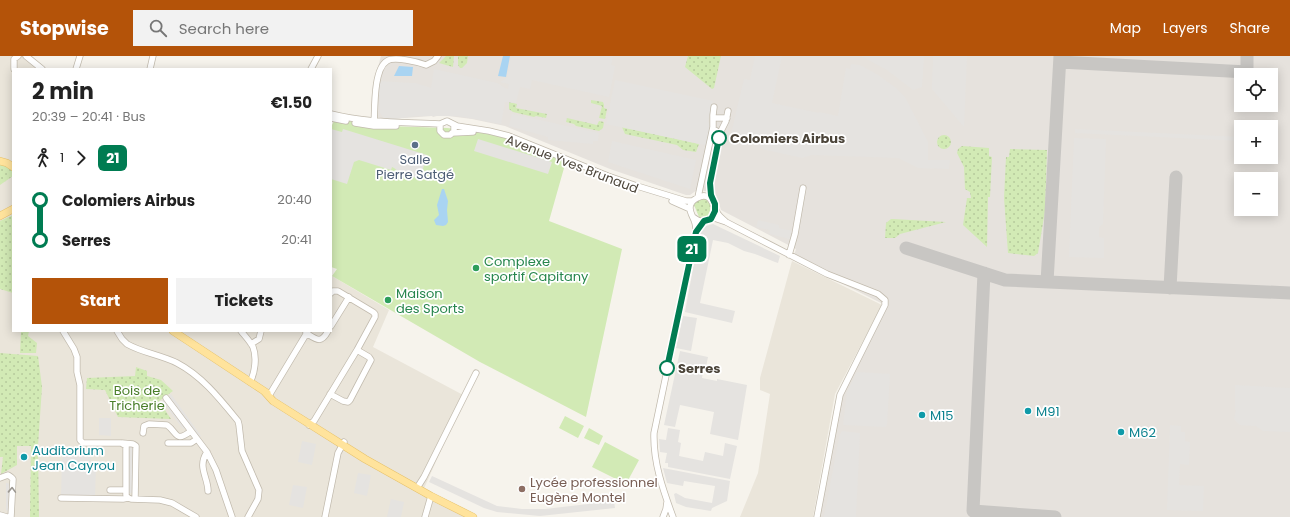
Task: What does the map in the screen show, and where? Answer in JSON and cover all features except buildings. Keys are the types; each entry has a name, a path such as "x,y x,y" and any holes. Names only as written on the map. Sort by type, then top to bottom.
{"main road":[{"path":"0,156 7,164"},
{"path":"0,216 12,210"},
{"path":"175,332 374,464 431,496 473,517"}],"street":[{"path":"14,68 14,59 18,56"},
{"path":"26,56 41,68"},
{"path":"76,68 80,56"},
{"path":"150,68 153,56"},
{"path":"312,68 318,56"},
{"path":"374,124 376,84 384,64 391,59 420,62 426,65 434,61 438,56"},
{"path":"698,197 713,130 714,107"},
{"path":"726,222 718,214 715,208 712,200 710,183 721,130 727,118 728,111"},
{"path":"332,114 374,124"},
{"path":"332,118 374,124 440,128"},
{"path":"713,118 727,118"},
{"path":"447,120 452,122 454,125 454,130 452,133 446,136 442,134 440,128 447,120"},
{"name":"Avenue Yves Brunaud","path":"454,125 509,136 638,186 686,201 692,201"},
{"path":"713,130 721,130"},
{"name":"Avenue Yves Brunaud","path":"452,133 472,132 491,134 510,139 622,185 673,201 690,209"},
{"path":"789,255 795,234 803,187"},
{"path":"672,517 656,461 654,433 696,232 696,225 690,209 692,201 698,197 705,196 712,200"},
{"path":"711,219 714,215 715,208"},
{"path":"693,217 700,221 714,218 726,222 840,280 878,294 884,298 885,303 840,396 817,517"},
{"path":"696,232 704,221"},
{"path":"311,423 357,350 375,318 373,312 349,297 336,290 332,292"},
{"path":"332,324 349,297"},
{"path":"64,332 76,353 80,389 80,440 86,443 121,443 133,444 136,446 135,500"},
{"path":"118,332 122,339 129,345 176,363 203,382 214,392 238,421 242,451 259,493 257,502 248,517"},
{"path":"242,332 251,344 254,352 254,366 250,382"},
{"path":"251,344 259,339 262,332"},
{"path":"267,393 307,332 316,339 320,340 324,338 327,332"},
{"path":"330,394 344,402 348,402 350,400 371,360 369,357 357,350"},
{"path":"417,488 424,477 476,373"},
{"path":"166,398 208,452 219,477 232,517"},
{"path":"143,433 144,426 149,424 161,424 168,426 174,434 179,436 185,436 192,431"},
{"path":"168,443 191,443 197,438"},
{"path":"121,443 127,447 126,495 128,498"},
{"path":"325,517 338,453 343,443"},
{"path":"208,452 204,461 203,473 208,485 208,491"},
{"path":"0,478 8,475 13,479 11,517"},
{"path":"110,490 126,490"},
{"path":"425,517 431,496"},
{"path":"61,498 128,498 135,500 160,500 172,502 196,517"},
{"path":"663,517 666,509 666,500"},
{"path":"228,517 229,509"},
{"path":"0,515 7,517"}],"shaded area":[{"path":"0,56 32,56 46,68 12,68 12,332 332,332 332,276 389,310 373,347 465,396 422,493 468,517 0,517"},
{"path":"381,56 1290,56 1290,517 820,517 824,478 838,402 885,305 793,259 796,249 721,210 718,200 713,192 697,190 690,195 686,195 610,169 505,126 472,119 440,115 433,117 391,119 374,117 373,86"},
{"path":"511,56 613,56 611,65 615,66 609,97 532,80 530,89 520,87 516,103 505,102 501,124 458,116 415,116 389,120 383,117 380,113 380,81 415,83 431,88 434,69 497,83 508,89 509,84 500,82 507,78"},
{"path":"755,56 782,56 772,103 838,116 846,68 850,69 851,64 860,65 878,75 896,88 905,97 928,142 928,160 950,160 949,169 918,168 898,158 812,155 802,158 762,149 752,138 731,134 744,79 750,80"},
{"path":"861,56 924,56 922,87 913,90 887,70"},
{"path":"933,56 967,56 964,127 932,89"},
{"path":"615,80 713,101 708,121 711,129 709,146 606,124"},
{"path":"512,114 599,133 598,141 593,141 593,144 548,140 548,137 509,126"},
{"path":"332,129 342,132 343,129 427,155 420,179 399,172 392,167 391,170 359,160 354,162 347,184 332,179"},
{"path":"1075,129 1234,137 1234,141 1075,133"},
{"path":"1074,138 1106,139 1103,224 1099,227 1099,237 1104,238 1104,258 1069,257"},
{"path":"478,139 552,162 548,174 474,151"},
{"path":"612,141 696,160 690,189 608,162"},
{"path":"758,220 779,225 779,228 792,231 790,239 769,234 770,230 756,227"},
{"path":"713,224 780,256 778,263 744,251 728,243 713,240 700,303 735,311 732,323 685,312 700,231 706,226"},
{"path":"792,261 882,305 835,394 813,517 740,517 758,473 770,394 760,390 760,378"},
{"path":"683,316 697,318 691,351 676,348"},
{"path":"680,351 708,357 705,372 703,372 702,378 717,381 717,379 747,385 738,440 710,434 714,412 680,405 675,427 664,425"},
{"path":"857,372 890,374 886,427 843,425 847,392"},
{"path":"1235,385 1290,388 1290,432 1263,431 1256,426 1240,425 1234,419 1236,410"},
{"path":"171,394 201,436 199,437 189,425 183,429 162,401"},
{"path":"99,418 111,418 111,436 99,435"},
{"path":"1170,425 1181,426 1181,432 1185,432 1185,441 1190,442 1189,465 1180,464 1179,485 1204,486 1203,511 1167,510"},
{"path":"668,428 680,430 678,442 681,443 679,456 703,461 705,452 723,456 725,443 737,446 730,479 668,467 668,463 665,463 667,453 660,452 659,439 666,440"},
{"path":"842,431 860,433 856,517 824,517 839,437"},
{"path":"302,441 316,444 312,465 298,462"},
{"path":"129,446 135,446 134,493 128,493"},
{"path":"71,451 88,451 88,455 91,458 90,466 96,467 95,496 61,496 62,460 63,457"},
{"path":"663,468 730,481 727,501 712,508 711,511 686,507 676,503 674,494 676,493 685,498 712,503 715,486 684,481 683,486 667,483"},
{"path":"358,473 371,475 367,496 354,493"},
{"path":"432,476 497,506 522,509 545,509 614,501 615,508 540,516 497,512 484,508 429,482"},
{"path":"6,483 11,484 10,512 6,510"},
{"path":"293,485 307,487 303,508 289,505"},
{"path":"391,499 404,502 401,517 387,517"}],"green space":[{"path":"446,56 454,56 453,67 439,63"},
{"path":"458,56 468,56 467,63 462,68 458,65"},
{"path":"688,56 721,56 714,88 712,89 685,67"},
{"path":"591,100 603,102 604,108 607,109 605,119 599,118 602,106 591,103"},
{"path":"509,102 517,104 516,108 547,114 546,118 513,112 509,109"},
{"path":"567,118 597,125 599,121 604,122 603,128 599,131 576,126 566,122"},
{"name":"Complexe sportif Capitany","path":"341,120 387,126 447,128 500,134 566,161 549,221 622,249 586,417 480,362 332,276 337,269 332,267 332,125 334,121"},
{"path":"622,127 699,144 696,152 683,150 677,145 625,134"},
{"path":"944,135 949,137 951,142 949,147 944,149 939,147 937,142 939,137"},
{"path":"962,146 989,148 989,156 992,157 990,197 988,197 987,247 963,225 967,198 971,198 970,192 965,189 964,167 957,153 958,149"},
{"path":"1010,149 1047,150 1045,211 1038,253 1034,256 1008,253 1004,198 1006,157 1009,157"},
{"path":"0,164 12,170 12,177 0,185"},
{"path":"702,198 710,200 710,212 708,216 699,217 694,205 696,201"},
{"path":"12,215 12,293 0,289 0,221"},
{"path":"891,219 946,222 900,234 895,238 885,238 886,223"},
{"path":"21,332 29,332 28,336 37,343 36,353 20,353"},
{"path":"0,353 38,356 42,387 38,446 39,517 30,517 31,446 17,446 17,465 1,474 3,457 0,457"},
{"name":"Bois de Tricherie","path":"136,367 147,371 147,376 161,380 173,391 159,401 171,419 118,417 105,390 86,389 87,378 135,376"},
{"path":"565,416 584,426 578,438 559,428"},
{"path":"589,428 603,436 599,445 584,438"},
{"path":"605,442 639,460 626,484 592,467"}],"water":[{"path":"503,56 510,56 506,77 498,76"},
{"path":"399,66 413,67 412,76 394,76"},
{"path":"442,189 444,189 448,201 448,222 443,226 436,225 434,220 439,215 437,205"}],"taxiway":[{"path":"1047,282 1060,56"},
{"path":"1060,62 1247,72 1247,56"},
{"path":"1170,288 1176,177"},
{"path":"906,248 1005,280 1290,293"},
{"path":"984,273 973,511 1055,517"}],"bus line":[{"name":"21","path":"667,368 696,232 704,221 711,219 715,211 715,204 712,200 710,183 719,138"}],"place":[{"name":"Colomiers Airbus","path":"719,138"},
{"name":"Salle Pierre Satgé","path":"415,145"},
{"name":"Complexe sportif Capitany","path":"476,268"},
{"name":"Maison des Sports","path":"388,300"},
{"name":"Serres","path":"667,368"},
{"name":"M91","path":"1028,411"},
{"name":"M15","path":"922,415"},
{"name":"M62","path":"1121,432"},
{"name":"Auditorium Jean Cayrou","path":"24,457"},
{"name":"Lycée professionnel Eugène Montel","path":"522,489"}]}
